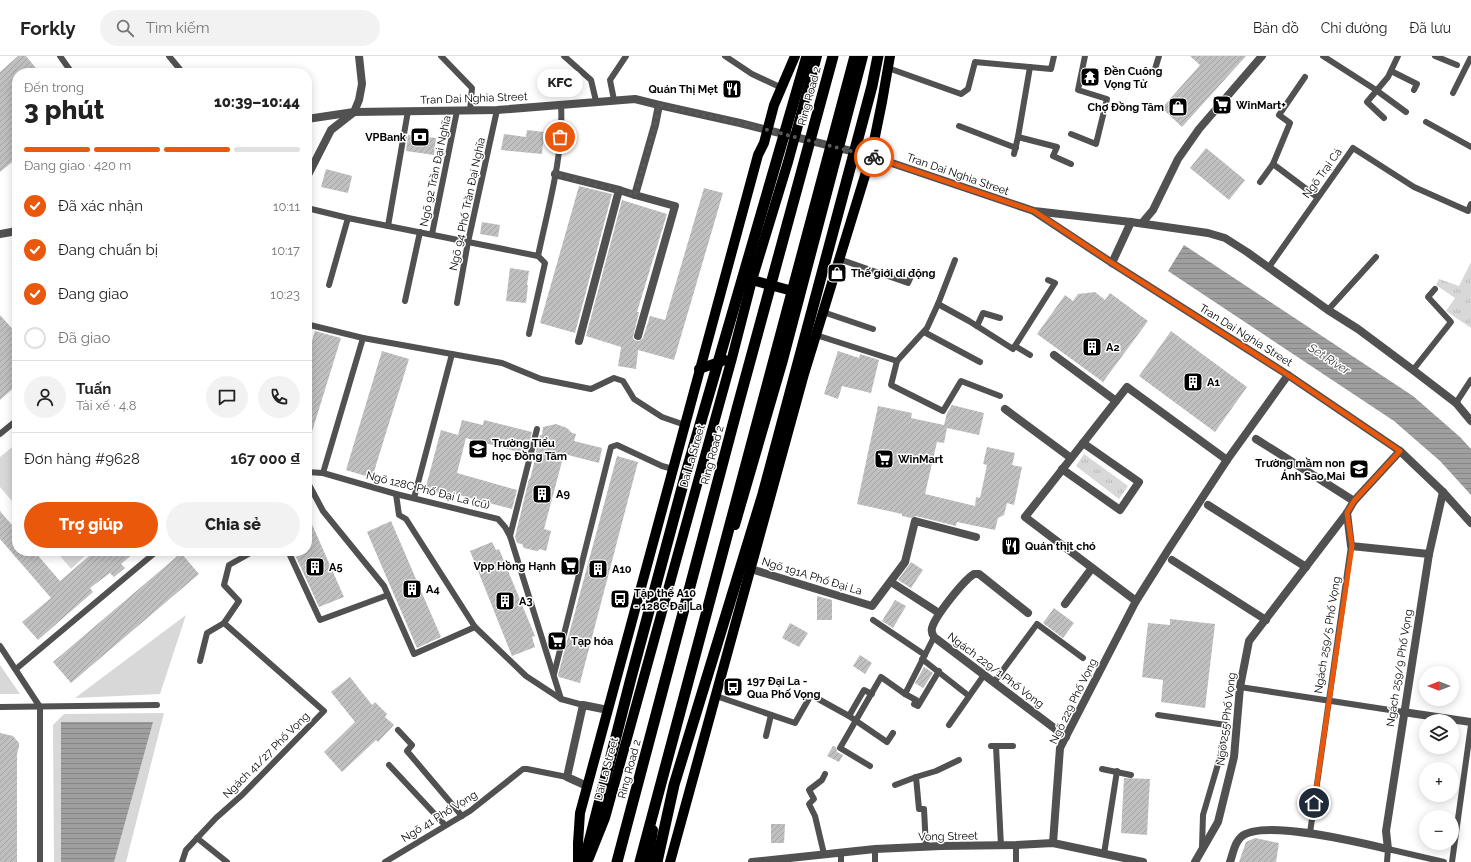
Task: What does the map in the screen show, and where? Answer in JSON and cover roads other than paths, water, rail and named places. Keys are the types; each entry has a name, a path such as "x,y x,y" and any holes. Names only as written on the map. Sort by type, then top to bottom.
{"highway":[{"path":"586,862 632,678 686,473 808,56"},
{"name":"Ring Road 2","path":"617,862 739,402 833,56"},
{"path":"640,862 855,56"},
{"path":"657,862 674,785 762,494 872,86 878,56"}],"main road":[{"name":"Dai La Street","path":"578,862 580,813 685,426 699,369 758,155 764,143 774,106 795,56"},
{"name":"Dai La Street","path":"586,862 605,818 732,358 752,280 817,56"},
{"path":"648,862 662,791 705,631 783,360 863,56"},
{"path":"670,862 800,390 871,156 890,56"},
{"path":"752,280 800,293"},
{"path":"699,369 732,358"},
{"path":"783,360 800,390"}],"street":[{"path":"312,167 332,130 354,112 359,100 362,84 359,56"},
{"path":"1142,223 1153,210 1178,159 1198,129 1262,56"},
{"name":"Tran Dai Nghia Street","path":"312,118 354,112 408,110 497,110 635,99 740,123 871,156 1034,211 1142,223 1208,233 1225,238 1269,267 1328,310 1358,329 1456,403 1471,421"},
{"path":"635,195 655,125 659,105"},
{"path":"555,174 675,206 638,336"},
{"path":"579,341 619,190"},
{"name":"Tran Dai Nghia Street","path":"1034,211 1112,263 1288,375 1400,451 1443,492 1471,523"},
{"path":"1112,263 1131,222"},
{"path":"0,234 12,232"},
{"path":"1054,355 1116,402"},
{"name":"Ngõ 229 Phố Vọng","path":"1052,843 1060,748 1136,601 1227,460 1288,375"},
{"path":"1136,601 1025,517 1127,387 1227,460"},
{"path":"1005,409 1071,458"},
{"path":"1256,439 1354,501"},
{"path":"1062,469 1120,510 1139,482 1083,443"},
{"name":"Ngõ 255 Phố Vọng","path":"1195,862 1218,822 1234,757 1240,687 1249,641 1347,513 1354,501 1400,451"},
{"name":"Ngách 259/9 Phố Vọng","path":"1388,849 1386,831 1403,712 1429,554 1443,492"},
{"path":"1208,505 1306,567"},
{"name":"Ngách 259/5 Phố Vọng","path":"1347,513 1352,546"},
{"name":"Ngõ 191A Phố Đại La","path":"751,569 872,606 905,562 915,521 976,537"},
{"path":"1352,546 1429,554"},
{"path":"1172,560 1266,620"},
{"path":"1065,604 1092,568"},
{"name":"Ngách 229/1 Phố Vọng","path":"1028,612 979,574 974,574 971,575 939,613 931,633 934,637 1066,737"},
{"path":"891,582 939,613"},
{"path":"587,786 567,776 583,705 608,710"},
{"path":"1403,712 1471,722"},
{"path":"1230,862 1236,844 1242,836 1250,832 1268,830 1310,833 1388,849"},
{"name":"Vong Street","path":"752,862 875,849 1001,846 1052,843 1143,862"}],"lane":[{"path":"60,56 68,68"},
{"path":"169,56 179,68"},
{"path":"441,56 472,88 470,110"},
{"path":"564,56 592,80 596,101"},
{"path":"614,100 610,80 626,56"},
{"path":"725,56 753,74 782,88"},
{"path":"888,68 961,94 968,89 975,62 1052,69 1054,56"},
{"path":"1071,134 1096,144 1107,99 1078,90 1085,56"},
{"path":"1155,69 1159,56"},
{"path":"1323,56 1376,90 1406,112"},
{"path":"1384,118 1367,102 1388,77 1398,56"},
{"path":"1436,56 1457,66"},
{"path":"1453,93 1471,57"},
{"path":"959,126 1015,151 1030,67"},
{"path":"1391,71 1417,84 1414,90"},
{"path":"1260,182 1273,164 1290,123 1279,115 1305,77"},
{"path":"538,256 555,174 562,124 561,104"},
{"path":"388,226 408,110"},
{"name":"Ngõ 94 Phố Trần Đại Nghĩa","path":"457,303 468,242 497,110"},
{"name":"Ngõ 92 Trần Đại Nghĩa","path":"432,234 457,111"},
{"path":"1426,122 1471,147"},
{"path":"1018,137 1057,147 1052,156 1071,164"},
{"name":"Ngõ Trại Cá","path":"1269,267 1317,196 1353,148 1414,187 1470,211 1471,204"},
{"path":"1273,164 1317,196"},
{"path":"312,209 348,218 538,256 545,263 528,334"},
{"path":"329,285 348,218"},
{"path":"406,301 420,232"},
{"path":"1328,310 1376,257"},
{"path":"839,259 908,283 912,274"},
{"path":"955,260 927,328 897,361 891,385 943,411 961,381 1000,396"},
{"path":"938,304 977,326 1013,349 1055,283 1048,280"},
{"path":"1413,370 1451,322 1428,297 1435,289"},
{"path":"823,312 873,329"},
{"path":"977,326 983,313 1000,318"},
{"path":"312,325 363,338 502,363 541,380 591,389 614,378 623,381 634,399 662,417 685,426"},
{"path":"924,332 980,362"},
{"path":"816,335 897,361"},
{"path":"324,473 363,338"},
{"path":"1015,346 1030,356"},
{"path":"414,498 452,354"},
{"path":"1456,403 1471,380"},
{"path":"0,434 12,424"},
{"path":"510,536 537,429"},
{"path":"554,674 611,447 617,445 662,466 673,469"},
{"name":"Ngõ 128C Phố Đại La (cũ)","path":"312,472 324,473 396,494 498,518 510,536 561,699"},
{"path":"312,491 323,512 384,586 414,654 475,627"},
{"path":"396,494 399,515 406,519 475,627 526,676 561,699 583,705"},
{"name":"Ngách 259/5 Phố Vọng","path":"1310,833 1328,700 1352,546"},
{"path":"16,669 151,556"},
{"path":"200,661 207,633 224,623 239,601 224,585 229,564 244,556"},
{"path":"290,556 320,620 388,595"},
{"path":"873,620 923,657 969,696"},
{"name":"Ngách 41/27 Phố Vọng","path":"182,862 186,850 197,838 216,818 242,795 324,711 224,623"},
{"path":"994,682 1037,624 1083,658"},
{"path":"905,694 934,637"},
{"path":"0,646 40,707 40,862"},
{"path":"875,673 916,700 914,704 918,706 939,671"},
{"path":"949,725 984,675"},
{"path":"870,766 840,748 882,677"},
{"path":"1240,687 1403,712"},
{"path":"849,716 864,690 872,694"},
{"path":"716,696 794,723 811,695 849,716 887,742 893,733"},
{"path":"0,707 157,705"},
{"path":"1158,714 1226,725 1221,754 1203,815 1202,849"},
{"path":"766,736 771,715"},
{"path":"1452,862 1471,725"},
{"path":"398,730 412,745 407,751 462,816"},
{"path":"1001,846 993,746 1012,746"},
{"path":"895,786 916,776 936,771 959,760"},
{"path":"389,765 445,826"},
{"path":"1102,768 1131,775"},
{"name":"Ngõ 41 Phố Vọng","path":"385,862 470,811 523,770 527,769 567,776"},
{"path":"1104,854 1117,771"},
{"path":"824,854 815,816 809,804 814,799 809,790 822,780 825,774"},
{"path":"916,776 919,809 924,809 926,847"},
{"path":"197,838 227,862"},
{"path":"1016,845 1016,862"},
{"path":"875,849 875,862"},
{"path":"1387,862 1388,849 1444,862"},
{"path":"841,853 841,862"}],"water":[{"name":"Set River","path":"1184,245 1413,396 1460,437 1471,449 1471,495 1440,461 1394,421 1168,271"},
{"path":"61,722 153,722 114,862 61,862"}],"place":[{"name":"Đền Cuông Vọng Tử","path":"1090,77"},
{"name":"Quán Thị Mẹt","path":"732,89"},
{"name":"WinMart+","path":"1222,105"},
{"name":"Chợ Đồng Tâm","path":"1178,107"},
{"name":"VPBank","path":"420,137"},
{"name":"KFC","path":"560,137"},
{"name":"Thế giới di động","path":"837,273"},
{"name":"A2","path":"1092,347"},
{"name":"A1","path":"1193,382"},
{"name":"Trường Tiểu học Đồng Tâm","path":"478,449"},
{"name":"WinMart","path":"884,459"},
{"name":"Trường mầm non Ánh Sao Mai","path":"1359,469"},
{"name":"A9","path":"542,494"},
{"name":"Quán thịt chó","path":"1011,546"},
{"name":"Vpp Hồng Hạnh","path":"570,566"},
{"name":"A5","path":"315,567"},
{"name":"A10","path":"598,569"},
{"name":"A4","path":"412,589"},
{"name":"Tập thể A10 - 128C Đại La","path":"620,599"},
{"name":"A3","path":"505,601"},
{"name":"Tạp hóa","path":"557,641"},
{"name":"197 Đại La - Qua Phố Vọng","path":"733,687"}]}
